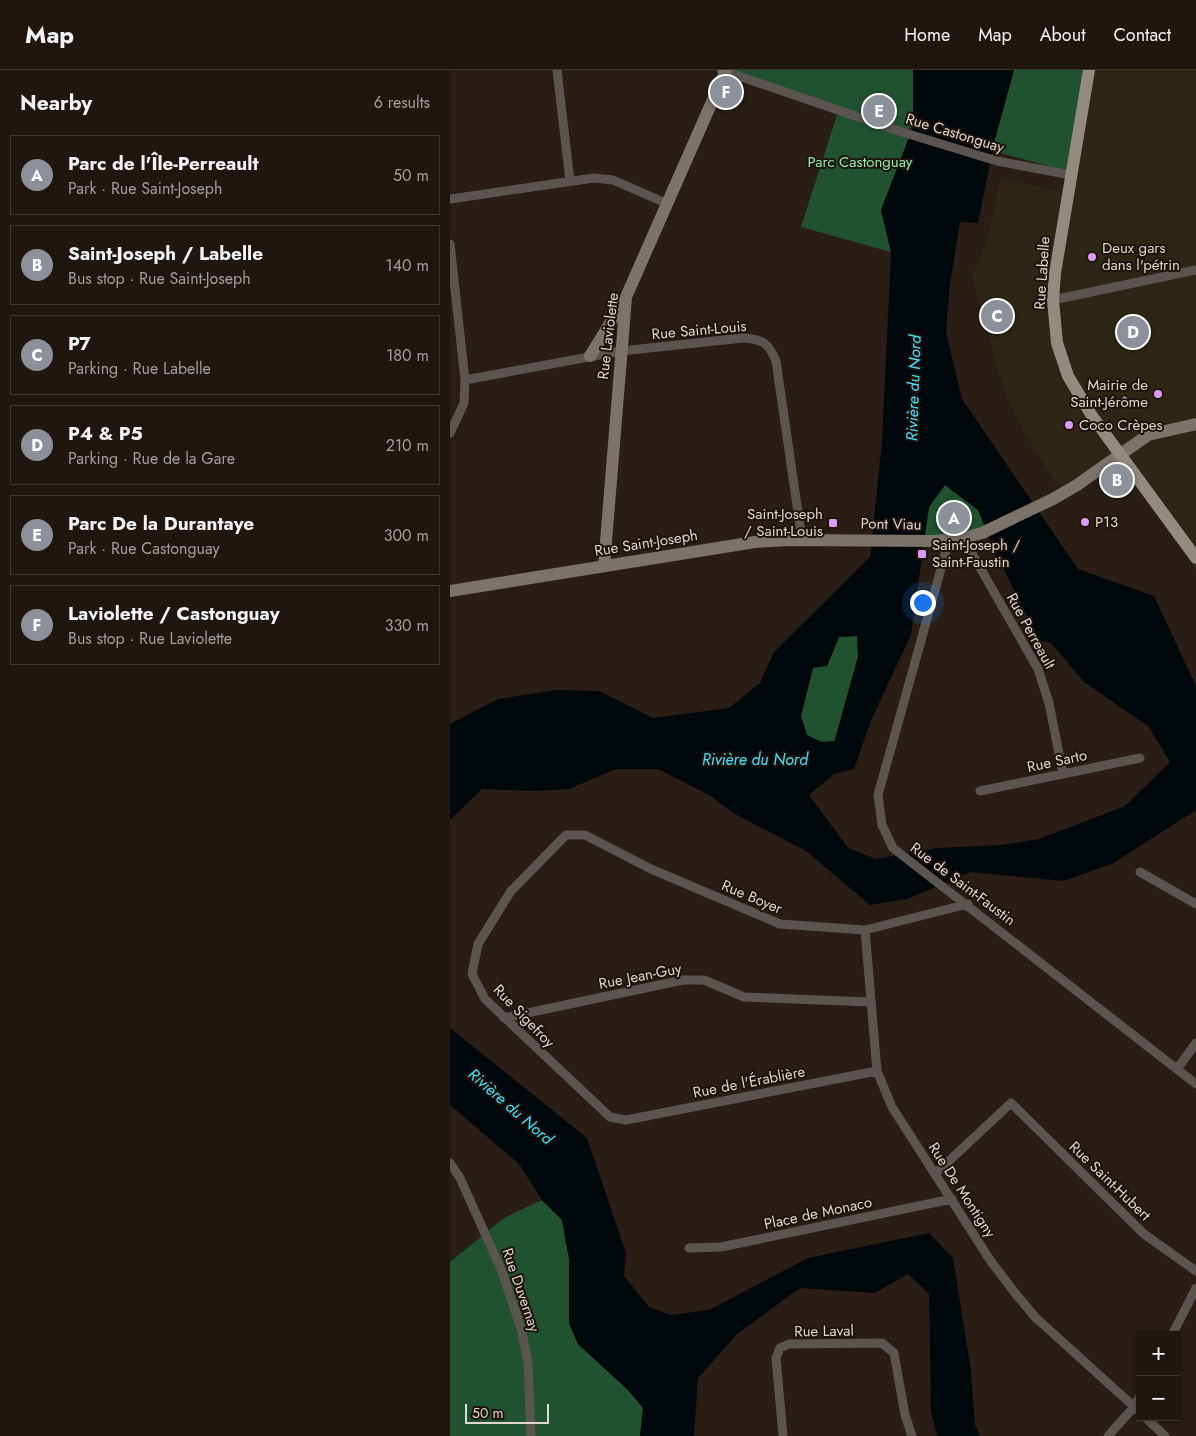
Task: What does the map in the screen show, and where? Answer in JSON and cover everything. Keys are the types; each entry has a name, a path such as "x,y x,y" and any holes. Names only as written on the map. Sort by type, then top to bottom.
{"main road":[{"name":"Rue Labelle","path":"1088,70 1057,255 1053,300 1057,343 1068,376 1092,416 1122,454 1196,558"}],"street":[{"path":"557,70 570,182"},
{"name":"Rue Castonguay","path":"724,70 902,132 997,161 1071,175"},
{"name":"Rue Laviolette","path":"604,566 626,297 668,204 724,70"},
{"path":"450,199 594,178 612,180 668,204"},
{"path":"450,244 454,314 465,380 464,403 450,433"},
{"path":"1053,300 1196,270"},
{"path":"590,356 626,297"},
{"name":"Rue Saint-Louis","path":"465,380 621,350 743,338 759,339 770,346 776,360 802,540"},
{"path":"949,540 982,532 1049,501 1078,485 1148,435 1196,424"},
{"name":"Rue Perreault","path":"963,538 1038,669 1049,703 1063,774"},
{"name":"Rue Saint-Joseph","path":"450,591 754,542 848,540"},
{"name":"Pont Viau","path":"848,540 949,540"},
{"name":"Rue de Saint-Faustin","path":"949,540 878,795 882,825 893,848 946,890 968,904 1196,1084"},
{"name":"Rue Sarto","path":"980,791 1140,758"},
{"name":"Rue Boyer","path":"566,836 585,835 651,869 780,924 865,930 968,904"},
{"name":"Rue Sigefroy","path":"566,836 512,892 478,944 472,974 485,999 504,1018 610,1117 626,1120"},
{"path":"1140,872 1196,904"},
{"name":"Rue De Montigny","path":"865,930 877,1071 892,1107 990,1260 1035,1316 1136,1408"},
{"name":"Rue Jean-Guy","path":"504,1018 683,980 704,980 744,996 870,1002"},
{"path":"1177,1069 1196,1044"},
{"name":"Rue de l'Érablière","path":"626,1120 877,1071"},
{"name":"Rue Saint-Hubert","path":"935,1174 1011,1103 1144,1234 1196,1271"},
{"name":"Rue Duvernay","path":"450,1163 460,1178 501,1269 522,1328 528,1362 531,1436"},
{"name":"Place de Monaco","path":"689,1248 722,1247 952,1199"},
{"path":"1174,1331 1196,1288"},
{"name":"Rue Laval","path":"783,1436 776,1358 780,1348 789,1344 882,1343 894,1353 905,1415 912,1436"},
{"path":"1108,1436 1136,1410"},
{"path":"1149,1421 1165,1436"}],"shaded area":[{"path":"1085,70 1196,70 1196,570 1115,453 1059,488 1026,435 1004,391 972,276 986,244 1001,178 1064,193"}],"green space":[{"path":"726,70 913,70 913,127 902,132"},
{"path":"1014,70 1085,70 1068,171 992,151"},
{"name":"Parc Castonguay","path":"838,112 909,138 881,210 891,252 801,227"},
{"path":"945,485 978,510 986,525 963,538 924,537 929,507"},
{"path":"857,636 858,657 834,741 822,742 807,735 801,716 813,668 827,666 839,637"},
{"path":"542,1200 562,1220 569,1259 569,1323 578,1344 629,1391 643,1408 640,1436 450,1436 450,1262 504,1218"}],"water":[{"name":"Rivière du Nord","path":"913,70 1014,70 995,138 978,223 960,222 950,284 946,332 962,399 1078,569 1154,596 1196,686 1196,810 1112,864 1063,881 971,872 907,899 870,905 806,851 733,813 711,796 658,769 616,769 569,789 534,791 482,789 450,820 450,724 498,699 556,690 599,691 653,718 729,708 760,683 774,652 870,557 882,442 891,252 881,210 913,127","holes":["945,485 978,510 996,554 1039,640 1051,643 1084,682 1149,727 1170,762 1125,806 1039,839 1001,845 937,848 876,859 848,848 809,795 834,774 854,769 872,718 911,635 929,507","857,636 858,657 835,741 822,742 807,735 801,716 813,668 827,666 839,637"]},
{"name":"Rivière du Nord","path":"450,1028 587,1138 626,1253 624,1276 649,1307 671,1315 709,1310 808,1258 929,1233 953,1258 971,1371 975,1425 980,1436 937,1436 931,1412 929,1294 908,1274 875,1293 800,1288 737,1334 698,1378 694,1436 640,1436 643,1408 629,1391 578,1344 569,1323 569,1259 562,1220 542,1200 519,1164 450,1105"}],"place":[{"name":"Laviolette / Castonguay","path":"726,92"},
{"name":"Parc De la Durantaye","path":"879,111"},
{"name":"Deux gars dans l'pétrin","path":"1092,257"},
{"name":"P7","path":"997,316"},
{"name":"P4 & P5","path":"1133,332"},
{"name":"Mairie de Saint-Jérôme","path":"1158,394"},
{"name":"Coco Crèpes","path":"1069,425"},
{"name":"Saint-Joseph / Labelle","path":"1117,480"},
{"name":"Parc de l'Île-Perreault","path":"954,518"},
{"name":"P13","path":"1085,522"},
{"name":"Saint-Joseph / Saint-Louis","path":"833,523"},
{"name":"Saint-Joseph / Saint-Faustin","path":"922,554"}]}
